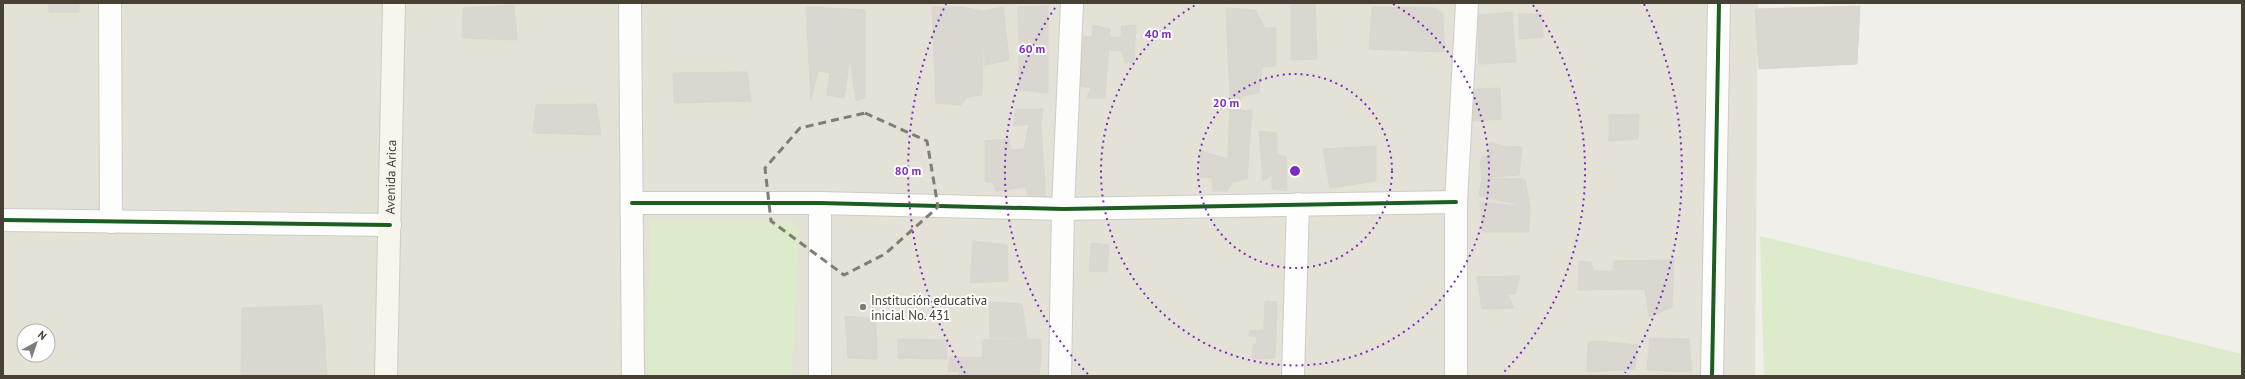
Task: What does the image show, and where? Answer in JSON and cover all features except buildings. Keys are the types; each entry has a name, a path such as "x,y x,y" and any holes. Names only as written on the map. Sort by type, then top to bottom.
{"street":[{"path":"110,3 111,222"},
{"name":"Avenida Arica","path":"386,376 394,3"},
{"path":"630,3 633,376"},
{"path":"1060,376 1063,209 1072,3"},
{"path":"1456,376 1456,202 1467,3"},
{"path":"1712,376 1718,3"},
{"path":"632,203 820,203 1063,209 1456,202"},
{"path":"820,203 820,376"},
{"path":"1293,376 1298,204"},
{"path":"3,220 390,225"}],"highlighted area":[{"path":"865,113 927,141 938,207 885,254 844,275 771,221 765,168 800,128"}],"shaded area":[{"path":"3,3 1758,3 1755,376 3,376"}],"green space":[{"path":"650,221 787,221 799,228 792,376 647,376"},
{"path":"1760,236 2242,354 2242,376 1764,376"}],"cycle path":[{"path":"1712,376 1719,3"},
{"path":"632,203 820,203 1063,209 1456,202"},
{"path":"3,220 390,225"}],"place":[{"name":"Institución educativa inicial No. 431","path":"863,307"}]}
